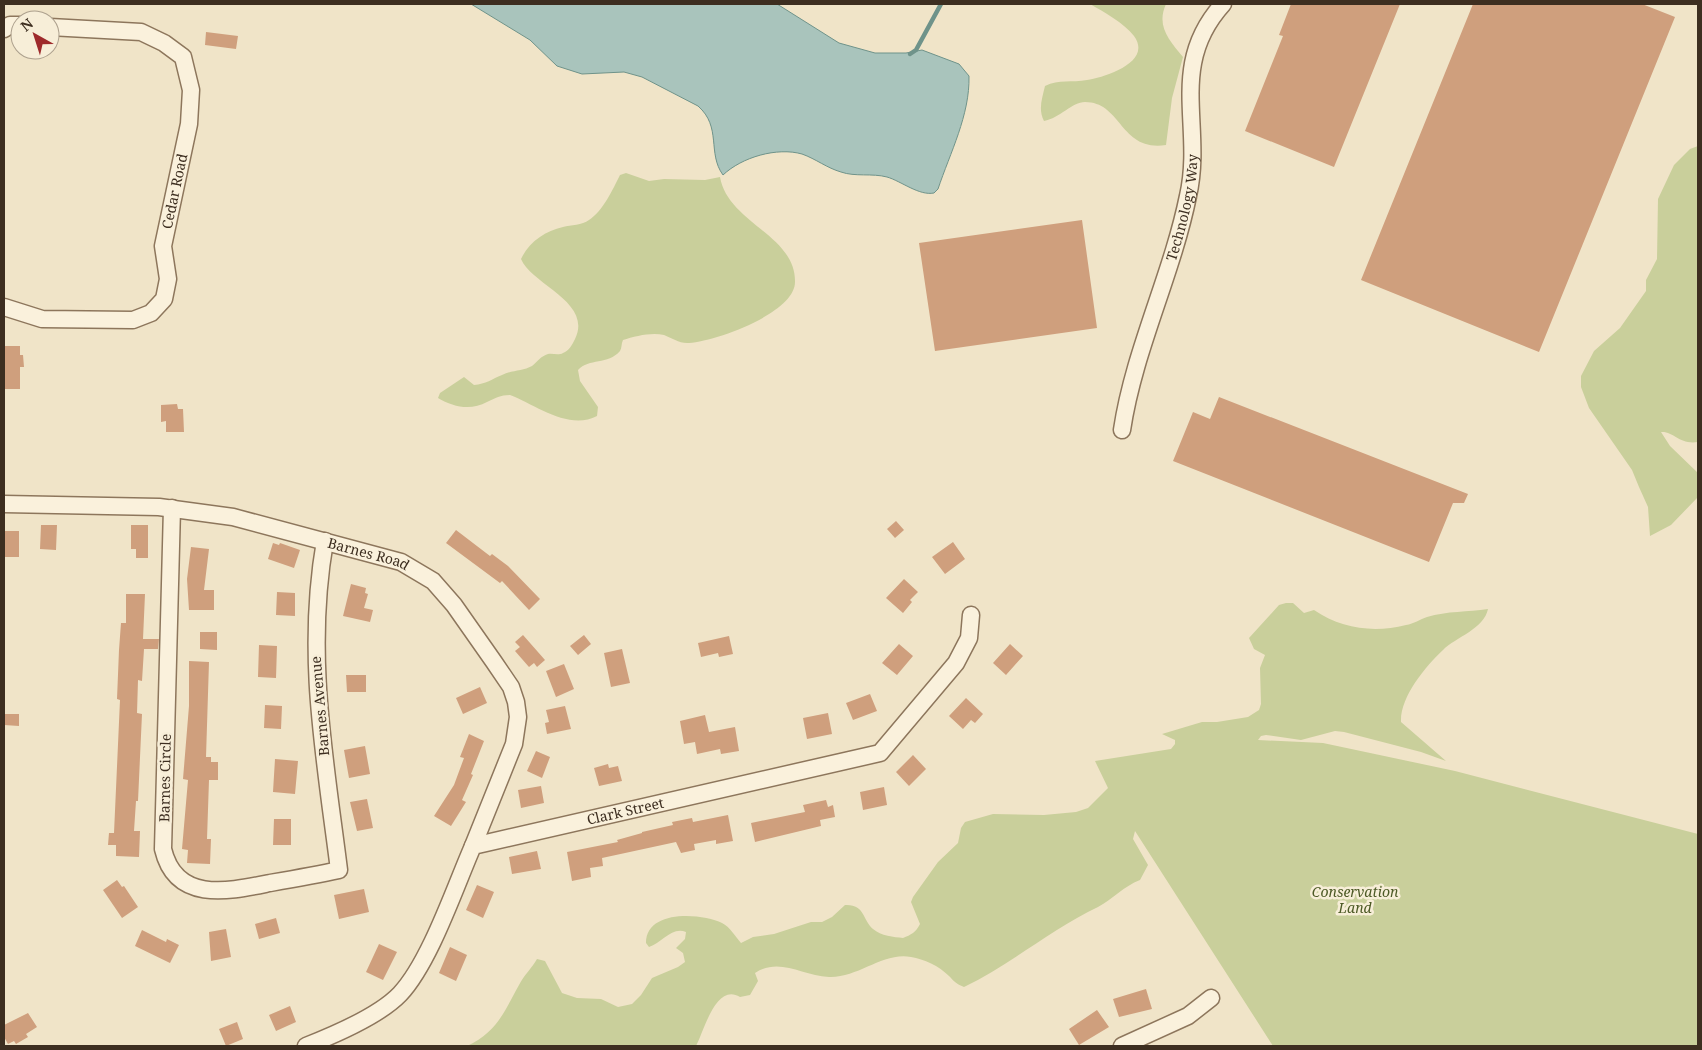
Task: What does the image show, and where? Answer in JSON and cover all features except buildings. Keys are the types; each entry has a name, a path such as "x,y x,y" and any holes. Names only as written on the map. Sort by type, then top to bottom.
{"street":[{"name":"Technology Way","path":"1122,430 1125,412 1189,196 1193,144 1189,97 1193,62 1204,28 1223,4"},
{"name":"Cedar Road","path":"4,307 42,319 133,320 151,313 164,299 168,278 163,246 190,124 191,90 183,57 164,43 141,32 60,28"},
{"name":"Barnes Road","path":"4,504 172,508 233,517 401,562 433,581 454,605 510,687 518,717 514,744 472,846"},
{"name":"Barnes Circle","path":"172,508 163,849 165,856 182,880 189,885 208,891 235,890 339,870"},
{"name":"Barnes Avenue","path":"325,541 319,573 315,646 327,783 339,870"},
{"name":"Clark Street","path":"472,846 880,752 956,663 968,638 971,615"},
{"path":"306,1046 376,1012 399,994 422,961 472,846"},
{"path":"1122,1046 1188,1016 1210,998"}],"green space":[{"path":"1090,4 1166,4 1162,19 1163,26 1169,39 1183,57 1172,98 1166,145 1151,145 1139,141 1115,117 1097,104 1080,103 1044,121 1041,108 1045,86 1105,76 1124,67 1132,61 1137,53 1138,45 1130,31 1114,18"},
{"path":"1698,146 1698,442 1686,442 1666,432 1661,432 1670,446 1698,473 1698,497 1671,525 1650,536 1648,507 1632,470 1589,408 1581,387 1581,376 1594,351 1620,328 1646,291 1646,280 1657,259 1658,199 1674,165 1690,149"},
{"path":"626,173 649,181 664,179 705,180 720,177 726,193 735,206 785,252 792,266 795,282 792,293 769,314 717,337 689,343 679,342 664,335 654,334 623,340 621,350 615,355 582,366 578,370 580,381 598,407 597,416 586,420 564,419 510,395 501,396 481,405 468,407 456,406 438,398 440,393 464,377 474,385 482,384 506,373 529,368 546,355 561,354 570,348 575,339 578,326 576,315 569,304 527,268 521,259 528,247 544,234 556,229 583,223 594,216 607,199 620,175"},
{"name":"Conservation Land","path":"1293,603 1304,613 1314,610 1347,625 1370,629 1382,629 1409,624 1442,614 1488,609 1481,622 1449,645 1429,665 1409,693 1402,712 1401,722 1446,761 1421,752 1344,732 1335,731 1301,740 1266,735 1261,736 1258,740 1323,743 1455,771 1698,834 1698,1046 1273,1046 1135,831 1133,839 1148,865 1140,880 964,987 957,984 936,966 911,957 900,956 890,958 850,974 829,977 782,967 773,967 755,973 758,981 750,995 740,997 732,994 724,996 718,1002 707,1020 696,1046 467,1046 493,1028 521,981 537,959 545,961 562,993 577,998 601,999 618,1007 632,1004 641,995 652,978 685,962 683,953 676,948 685,939 686,932 676,931 649,947 646,943 648,932 655,924 676,916 702,917 722,923 728,927 741,943 753,937 774,934 811,922 822,922 832,917 845,905 851,905 860,910 869,925 876,931 884,935 896,937 903,938 908,936 920,924 911,902 913,897 938,862 958,843 961,828 965,822 993,814 1044,815 1076,812 1088,808 1108,788 1095,761 1171,749 1175,744 1175,740 1162,734 1202,722 1217,722 1248,717 1259,710 1261,704 1260,668 1265,655 1254,649 1249,638 1279,605"}],"water":[{"path":"471,4 777,4 839,43 875,53 906,53 922,50 959,64 969,76 963,119 938,189 934,193 916,190 887,177 841,172 807,156 792,152 760,155 740,163 723,175 718,167 710,123 698,106 642,77 624,72 582,74 557,66 530,40"}],"waterway":[{"path":"910,54 916,50 941,4"}]}
